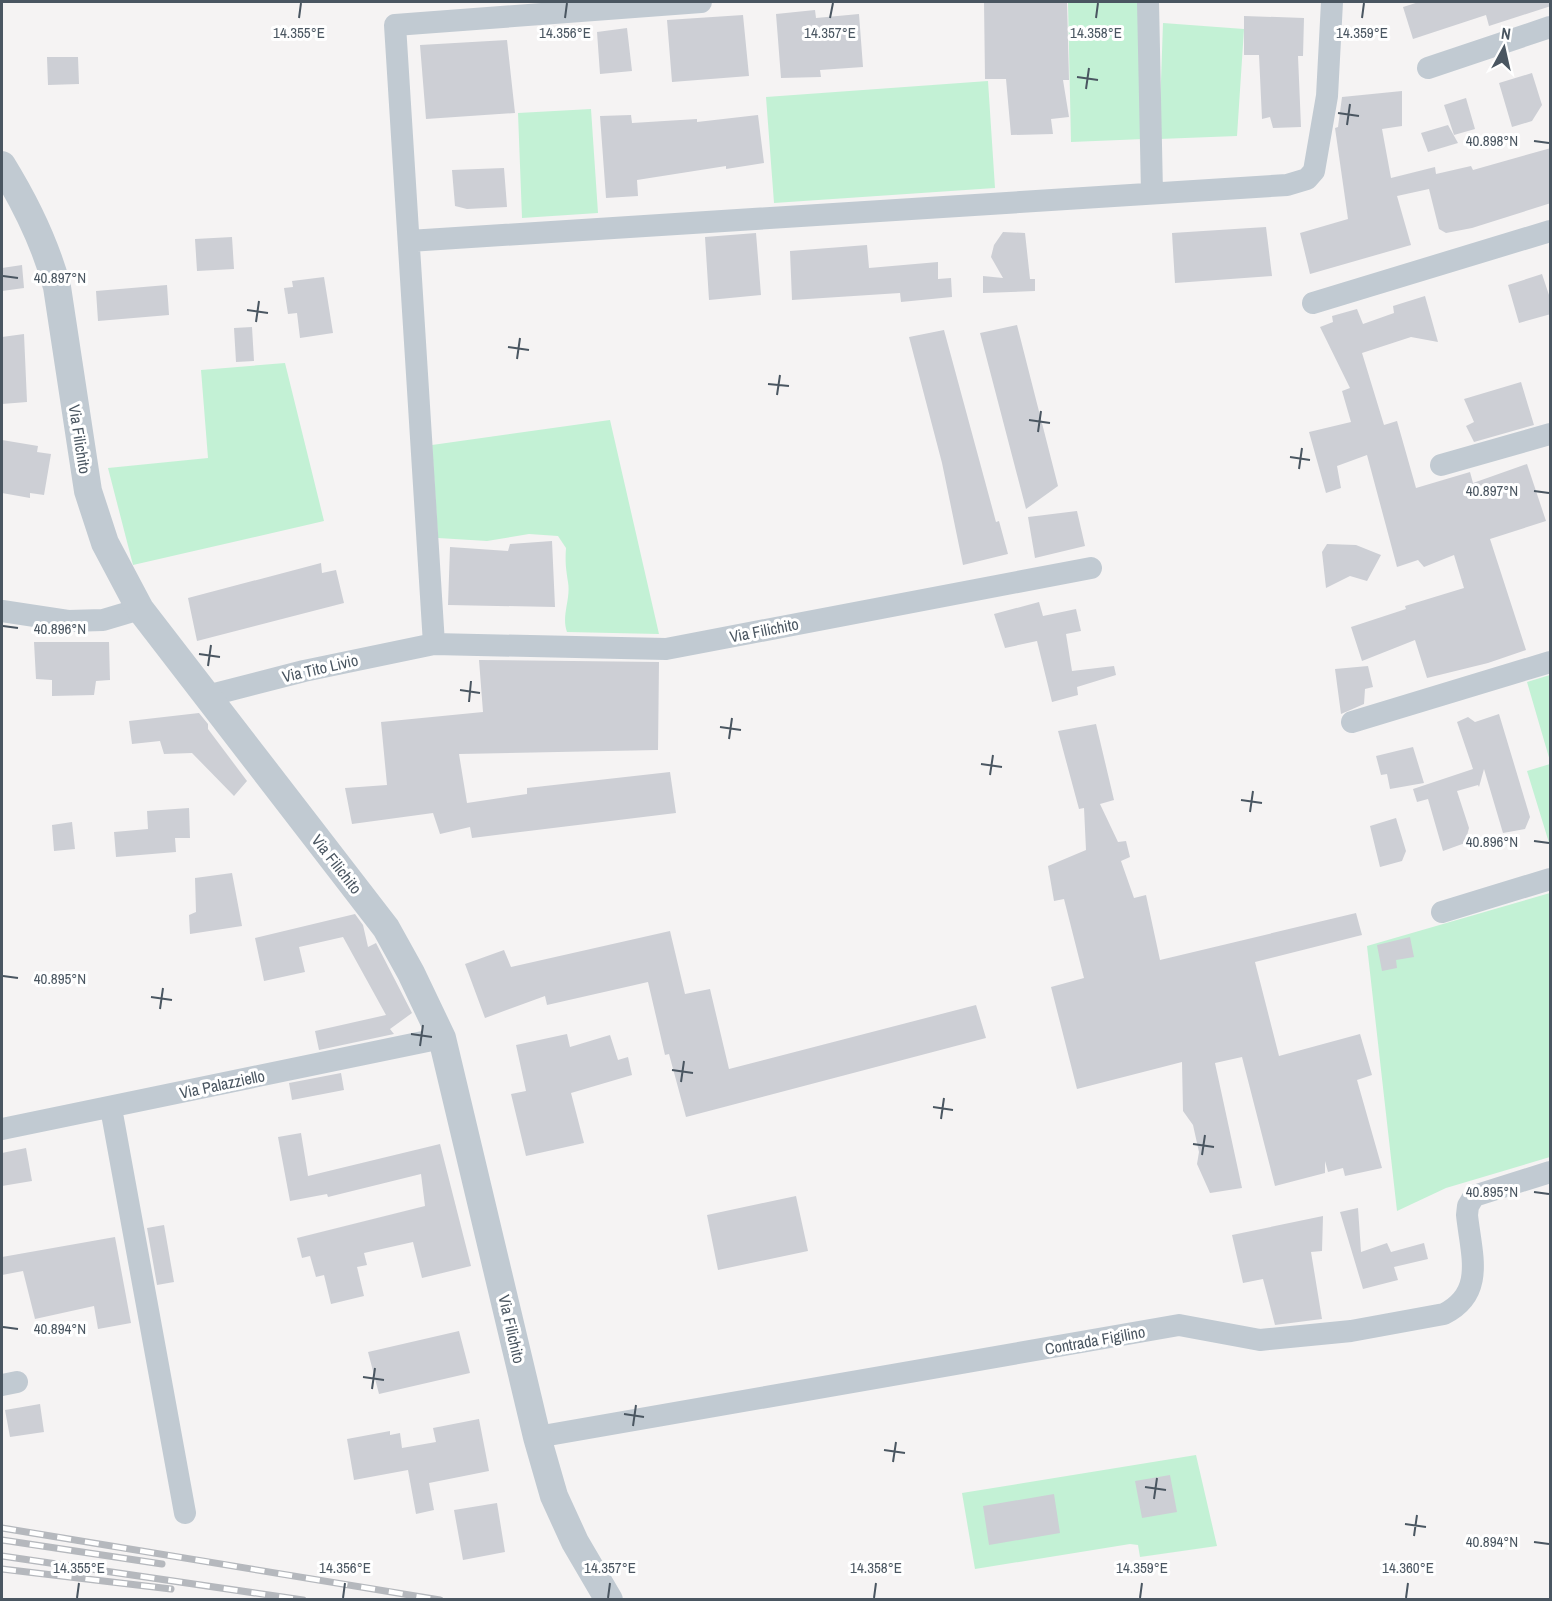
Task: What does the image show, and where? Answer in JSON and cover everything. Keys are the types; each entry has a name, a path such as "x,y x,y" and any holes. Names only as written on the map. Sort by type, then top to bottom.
{"street":[{"path":"434,644 395,25 701,2"},
{"path":"1148,2 1152,193"},
{"path":"409,241 1287,185 1307,179 1314,171 1327,96 1332,2"},
{"path":"1428,68 1551,27"},
{"name":"Via Filichito","path":"2,165 41,234 50,258 57,287 88,491 105,543 140,609 386,928 442,1038 537,1437 554,1496 575,1542 609,1599"},
{"path":"1312,303 1551,231"},
{"path":"1441,465 1551,434"},
{"name":"Via Filichito","path":"434,644 666,649 1091,567"},
{"path":"2,611 68,621 103,620 140,609"},
{"name":"Via Tito Livio","path":"207,696 304,671 434,644"},
{"path":"1352,722 1551,662"},
{"path":"1442,912 1551,879"},
{"name":"Via Palazziello","path":"2,1129 442,1038"},
{"path":"111,1108 185,1513"},
{"name":"Contrada Figilino","path":"537,1437 1179,1325 1260,1340 1352,1331 1444,1314 1456,1308 1466,1298 1472,1286 1467,1215 1468,1206 1474,1196 1551,1172"}],"green space":[{"path":"1068,2 1138,2 1144,139 1071,142"},
{"path":"1163,23 1244,29 1237,136 1159,139"},
{"path":"988,81 995,188 774,203 766,97"},
{"path":"591,109 598,213 522,218 518,113"},
{"path":"285,363 324,521 133,565 108,468 208,458 201,370"},
{"path":"610,420 659,634 567,632 565,620 569,588 566,548 558,536 529,534 487,541 438,538 432,445"},
{"path":"1550,675 1550,761 1527,682"},
{"path":"1550,764 1550,846 1527,771"},
{"path":"1550,893 1550,1157 1446,1188 1397,1211 1367,946"},
{"path":"1196,1455 1217,1546 1140,1557 1138,1545 1130,1544 975,1569 962,1493"}],"building":[{"path":"984,2 1067,2 1069,80 1063,80 1069,117 1051,119 1053,134 1011,135 1006,79 985,79"},
{"path":"1419,2 1551,2 1551,6 1489,26 1486,15 1413,39 1403,7"},
{"path":"815,10 816,18 859,14 863,67 820,70 821,77 781,78 776,14"},
{"path":"743,15 749,76 672,82 667,20"},
{"path":"1244,16 1304,18 1303,56 1298,56 1301,127 1273,128 1270,117 1262,119 1259,55 1244,55"},
{"path":"627,28 632,71 600,74 597,32"},
{"path":"507,40 515,113 426,119 420,45"},
{"path":"47,57 78,57 79,84 48,85"},
{"path":"1532,73 1542,105 1532,121 1512,127 1499,83"},
{"path":"1402,91 1402,126 1382,129 1391,178 1435,167 1436,174 1471,166 1473,170 1551,148 1551,203 1472,228 1446,233 1439,229 1429,189 1397,196 1411,245 1310,274 1300,233 1348,219 1335,128 1338,127 1342,97"},
{"path":"1466,98 1475,129 1454,135 1444,105"},
{"path":"631,115 632,123 697,119 697,122 758,115 764,163 726,169 726,166 637,180 638,196 606,198 600,116"},
{"path":"1448,125 1458,143 1428,152 1421,133"},
{"path":"504,168 507,207 467,209 455,206 452,170"},
{"path":"1266,227 1272,276 1175,283 1172,233"},
{"path":"1003,232 1025,233 1030,279 1035,279 1035,291 983,293 983,276 1003,278 991,257 994,245"},
{"path":"756,233 761,295 709,300 705,237"},
{"path":"232,237 234,269 197,271 195,239"},
{"path":"867,245 869,268 938,262 938,279 951,278 952,297 901,302 900,293 792,300 790,251"},
{"path":"22,265 24,288 2,291 2,268"},
{"path":"1542,274 1551,301 1551,314 1519,323 1508,285"},
{"path":"324,277 333,333 300,338 297,313 288,314 284,288 293,287 292,281"},
{"path":"167,285 169,315 98,321 96,291"},
{"path":"1425,296 1438,342 1411,337 1362,353 1384,425 1397,421 1416,488 1470,472 1473,483 1527,464 1546,521 1490,539 1526,650 1488,663 1427,678 1415,640 1362,661 1351,627 1406,609 1405,606 1464,588 1454,555 1424,567 1418,560 1397,567 1367,455 1337,466 1341,488 1326,493 1309,432 1351,422 1342,391 1350,388 1320,327 1333,322 1332,316 1357,309 1363,324 1394,313 1393,306"},
{"path":"1017,325 1058,486 1026,509 980,333"},
{"path":"252,327 254,361 236,362 234,328"},
{"path":"944,330 996,522 999,521 1008,554 963,565 942,463 909,337"},
{"path":"24,334 27,402 2,404 2,337"},
{"path":"1521,382 1534,425 1474,442 1466,426 1474,422 1464,399"},
{"path":"2,440 38,446 37,452 51,454 44,495 30,493 30,498 2,493"},
{"path":"1077,511 1085,546 1035,558 1028,517"},
{"path":"552,541 555,607 448,605 450,547 508,551 510,544"},
{"path":"1327,544 1356,545 1381,555 1367,581 1350,576 1326,588 1322,552"},
{"path":"321,563 322,573 336,570 344,603 197,641 188,598"},
{"path":"1039,602 1043,616 1076,609 1081,631 1066,634 1072,671 1114,666 1116,675 1077,687 1078,695 1052,702 1037,641 1005,648 994,614"},
{"path":"34,642 109,642 110,680 96,681 94,695 52,696 52,680 36,679"},
{"path":"479,660 659,662 658,750 459,754 467,803 527,794 527,788 670,772 676,813 472,838 470,827 440,834 433,813 352,824 345,788 387,785 381,722 483,712"},
{"path":"1368,666 1373,687 1365,689 1364,704 1341,714 1335,669"},
{"path":"199,713 208,724 208,729 247,781 234,796 192,753 164,754 160,741 132,744 129,721"},
{"path":"1499,714 1530,817 1525,829 1503,833 1484,769 1479,787 1478,785 1457,791 1469,828 1465,843 1443,851 1428,799 1417,802 1413,789 1473,769 1457,722 1468,717 1475,722"},
{"path":"1096,724 1114,800 1100,804 1118,842 1126,841 1130,857 1121,861 1134,898 1146,895 1160,960 1356,913 1362,935 1255,962 1279,1056 1360,1034 1372,1075 1357,1080 1382,1168 1345,1176 1343,1168 1328,1172 1325,1161 1325,1173 1275,1186 1242,1057 1215,1063 1242,1188 1210,1193 1197,1164 1199,1152 1193,1125 1183,1111 1182,1062 1077,1089 1051,987 1084,978 1064,899 1054,901 1048,866 1086,850 1084,808 1079,809 1058,731"},
{"path":"1413,747 1424,783 1390,789 1387,774 1381,775 1376,756"},
{"path":"189,808 190,838 175,838 176,852 116,857 114,832 148,829 147,811"},
{"path":"1396,818 1406,851 1402,861 1380,867 1370,826"},
{"path":"72,822 75,849 54,851 52,825"},
{"path":"232,873 242,926 190,934 189,915 196,912 195,878"},
{"path":"355,914 363,925 368,947 376,943 412,1013 390,1029 394,1034 319,1050 315,1031 386,1015 343,937 299,947 305,972 264,981 255,938"},
{"path":"670,931 685,994 710,989 729,1069 976,1005 986,1038 686,1117 669,1054 665,1055 648,982 547,1005 545,996 485,1018 465,964 504,950 511,967"},
{"path":"1410,937 1414,957 1396,960 1397,968 1382,971 1377,945"},
{"path":"567,1034 570,1047 610,1035 618,1060 628,1057 632,1075 571,1093 584,1143 526,1156 511,1094 526,1091 516,1045"},
{"path":"341,1073 344,1090 292,1100 289,1083"},
{"path":"301,1133 308,1176 440,1144 471,1266 422,1278 413,1242 364,1253 367,1265 357,1267 364,1296 331,1304 324,1275 316,1277 310,1256 302,1258 297,1238 425,1206 421,1174 328,1197 327,1194 290,1201 278,1137"},
{"path":"26,1148 32,1181 2,1186 2,1153"},
{"path":"796,1196 808,1251 718,1270 707,1215"},
{"path":"1358,1208 1361,1252 1387,1243 1391,1252 1424,1243 1428,1259 1394,1267 1398,1280 1363,1289 1340,1212"},
{"path":"1323,1216 1322,1251 1311,1252 1322,1319 1275,1325 1263,1279 1243,1283 1232,1235"},
{"path":"164,1225 174,1282 157,1285 147,1228"},
{"path":"115,1237 131,1323 98,1329 94,1306 35,1319 23,1271 2,1275 2,1257"},
{"path":"459,1331 470,1373 379,1394 368,1352"},
{"path":"40,1404 44,1432 10,1437 5,1410"},
{"path":"479,1419 489,1471 429,1483 434,1510 416,1514 408,1470 354,1480 347,1439 390,1431 390,1435 400,1433 402,1448 436,1442 433,1428"},
{"path":"1170,1475 1177,1512 1142,1518 1135,1481"},
{"path":"1054,1494 1060,1533 989,1545 983,1506"},
{"path":"497,1503 505,1552 463,1560 454,1510"}],"railway":[{"path":"2,1528 440,1600"},
{"path":"2,1540 162,1564"},
{"path":"2,1556 303,1600"},
{"path":"2,1569 171,1589"}]}
